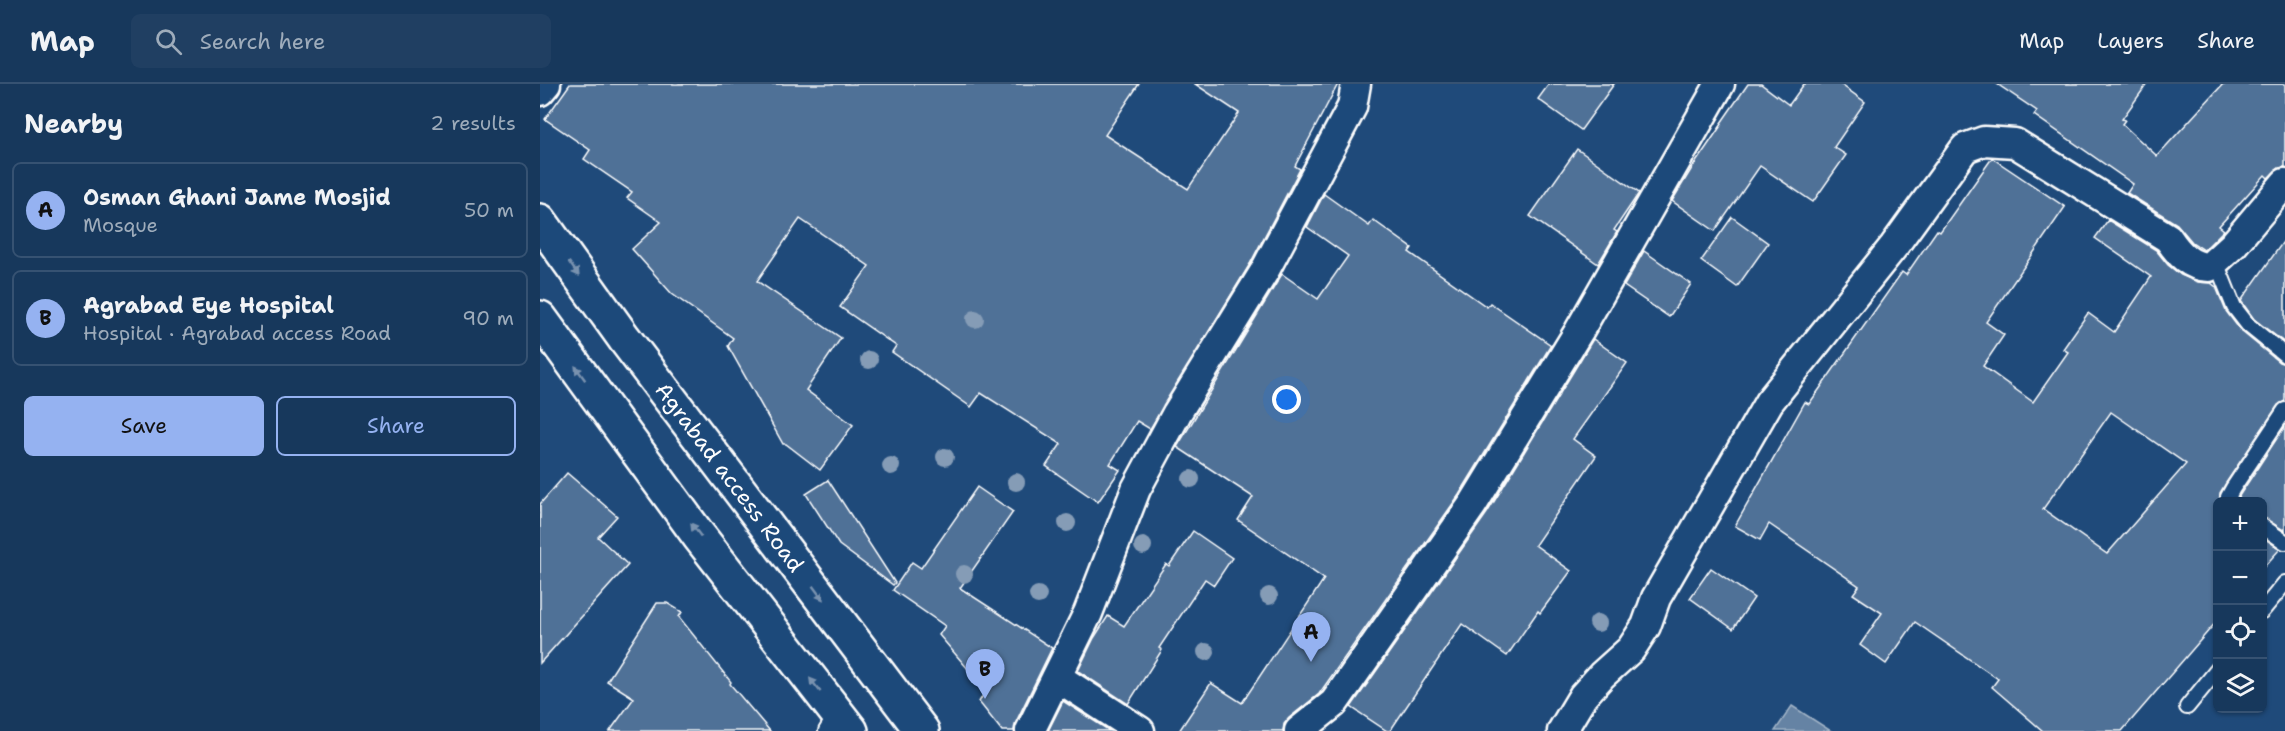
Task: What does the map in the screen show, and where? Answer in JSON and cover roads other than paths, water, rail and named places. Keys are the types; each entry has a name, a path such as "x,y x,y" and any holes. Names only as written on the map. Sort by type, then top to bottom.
{"main road":[{"name":"Agrabad access Road","path":"540,221 624,338 922,731"},
{"path":"540,318 838,725"}],"street":[{"path":"540,91 546,84"},
{"path":"1030,731 1088,613 1136,489 1177,413 1269,261 1352,107 1356,84"},
{"path":"1299,731 1335,703 1473,504 1579,331 1720,84"},
{"path":"1562,731 1583,696 1602,675 1631,650 1646,626 1656,598 1769,402 1894,246 1965,148 1984,141 2015,143 2168,238 2177,252 2190,263 2209,267 2233,245 2285,183"},
{"path":"1057,677 1140,731"}],"lane":[{"path":"2216,262 2234,307 2248,325 2285,355"},
{"path":"2228,497 2285,410"},
{"path":"2267,529 2285,542"},
{"path":"2267,605 2285,583"},
{"path":"2187,707 2213,674"}],"water":[{"path":"1792,706 1831,731 1775,731"}],"place":[{"name":"Osman Ghani Jame Mosjid","path":"1311,662"},
{"name":"Agrabad Eye Hospital","path":"985,699"}]}
